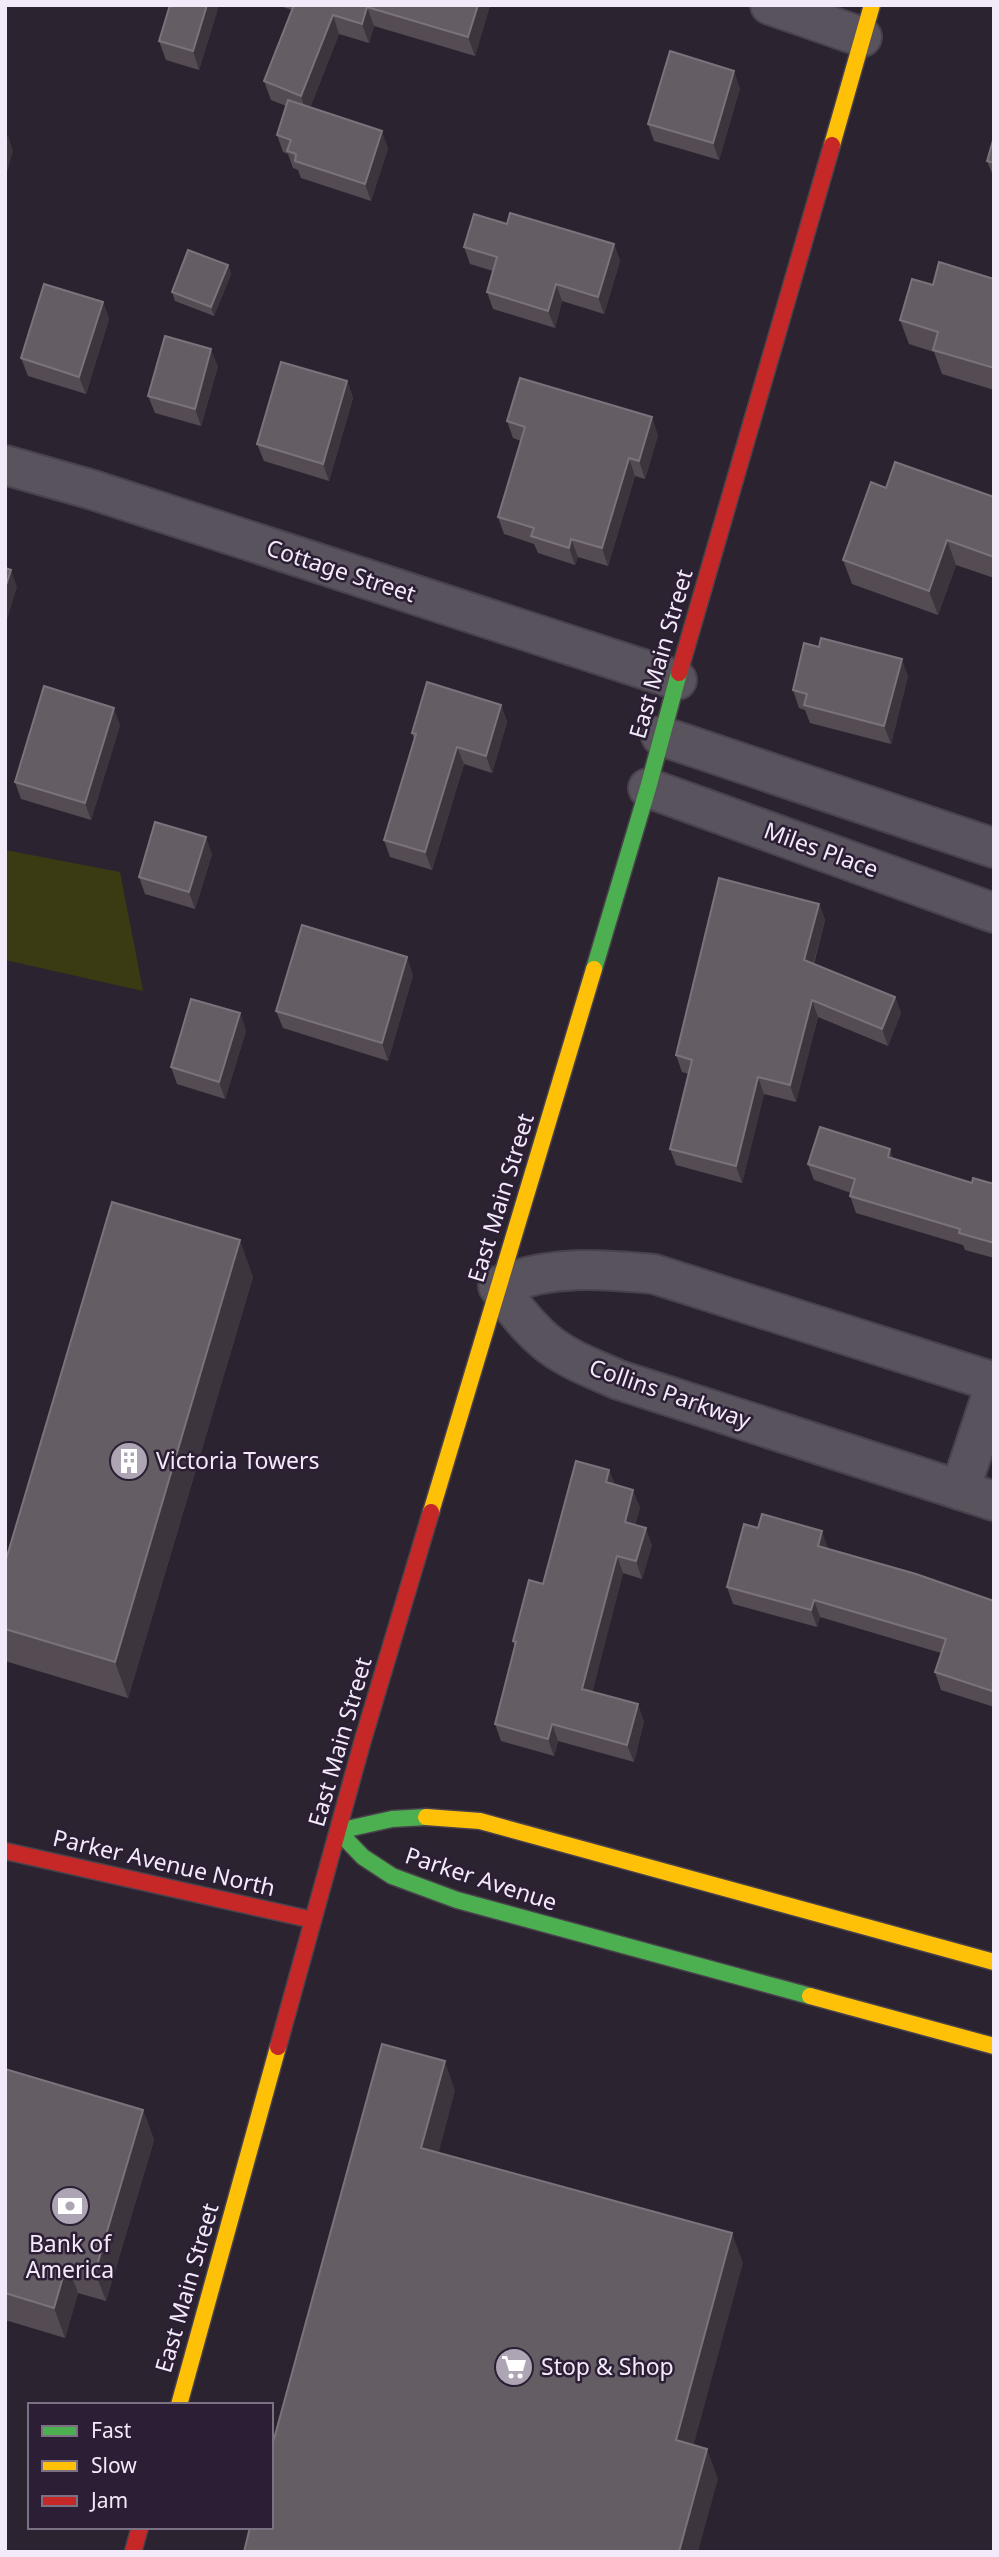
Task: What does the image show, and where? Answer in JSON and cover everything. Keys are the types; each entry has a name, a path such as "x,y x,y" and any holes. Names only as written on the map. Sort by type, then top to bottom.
{"main road":[{"name":"East Main Street","path":"180,2403 362,1743 648,788 867,21"},
{"name":"Parker Avenue","path":"994,1962 480,1821 405,1816 371,1821 338,1832 363,1857 392,1876 457,1900 994,2046"},
{"name":"Parker Avenue North","path":"5,1851 313,1920"},
{"path":"133,2552 139,2529"}],"street":[{"path":"769,5 867,21"},
{"name":"Cottage Street","path":"5,465 93,490 677,680"},
{"path":"661,736 994,848"},
{"name":"Miles Place","path":"648,788 994,913"},
{"path":"498,1286 525,1275 555,1270 601,1269 654,1274 994,1382"},
{"name":"Collins Parkway","path":"498,1286 521,1318 546,1342 578,1362 619,1380 977,1495 994,1388"}],"shaded area":[{"path":"5,850 120,872 143,991 5,960"}],"building":[{"path":"170,5 207,5 193,51 159,41"},
{"path":"294,5 478,5 468,37 367,7 362,24 333,15 301,96 264,81"},
{"path":"670,51 734,71 713,143 648,124"},
{"path":"288,100 382,131 365,184 295,161 296,154 287,151 291,140 277,135"},
{"path":"994,137 994,163 987,161"},
{"path":"510,213 614,244 598,297 556,284 548,311 487,292 497,257 464,247 474,214 507,224"},
{"path":"188,250 228,265 211,307 172,292"},
{"path":"939,262 994,279 994,368 933,350 938,332 900,320 912,279 933,285"},
{"path":"44,284 103,302 79,377 21,358"},
{"path":"165,336 211,349 195,409 148,396"},
{"path":"281,362 347,381 323,464 257,444"},
{"path":"520,378 652,417 639,461 629,458 602,548 571,539 569,548 531,536 534,528 498,517 525,427 507,421"},
{"path":"895,462 994,497 994,557 947,540 929,591 843,560 871,482 886,488"},
{"path":"5,568 11,570 5,588"},
{"path":"821,638 902,659 884,726 804,705 807,694 793,690 804,643 819,647"},
{"path":"427,682 501,705 486,756 457,747 425,852 384,840 416,734 412,733"},
{"path":"44,686 114,708 85,803 15,782"},
{"path":"155,822 206,837 189,892 139,877"},
{"path":"719,878 819,904 804,960 895,997 882,1029 812,1000 790,1085 758,1077 736,1166 670,1149 692,1060 676,1055"},
{"path":"302,925 407,957 382,1043 276,1011"},
{"path":"191,999 240,1013 219,1082 171,1067"},
{"path":"820,1127 890,1149 888,1157 972,1183 973,1178 994,1184 994,1243 959,1233 960,1229 850,1196 855,1179 808,1164"},
{"name":"Victoria Towers","path":"112,1202 240,1240 115,1662 5,1629 5,1563"},
{"path":"576,1461 609,1470 606,1482 633,1490 625,1522 646,1528 636,1561 617,1556 582,1689 638,1704 627,1745 552,1724 548,1739 495,1724 529,1580 543,1584"},
{"path":"762,1514 822,1531 818,1546 916,1574 994,1601 992,1691 935,1672 946,1639 814,1600 811,1610 727,1587 744,1524 758,1528"},
{"name":"Stop & Shop","path":"382,2044 445,2061 421,2148 732,2233 676,2440 707,2449 679,2552 244,2552 250,2529 273,2529 273,2443"},
{"name":"Bank of America","path":"5,2069 143,2110 95,2272 67,2263 54,2308 5,2293"}],"traffic: fast":[{"path":"594,969 679,673"},
{"path":"426,1817 392,1819 338,1831 363,1857 392,1876 457,1900 810,1996"}],"traffic: slow":[{"path":"832,145 872,5"},
{"path":"431,1512 594,969"},
{"path":"426,1817 480,1821 994,1962"},
{"path":"810,1996 994,2046"},
{"path":"180,2403 278,2047"}],"traffic: jam":[{"path":"679,673 832,145"},
{"path":"278,2047 362,1743 431,1512"},
{"path":"5,1851 313,1920"},
{"path":"133,2552 139,2529"}],"place":[{"name":"Victoria Towers","path":"129,1461"},
{"name":"Bank of America","path":"70,2206"},
{"name":"Stop & Shop","path":"514,2367"}]}
